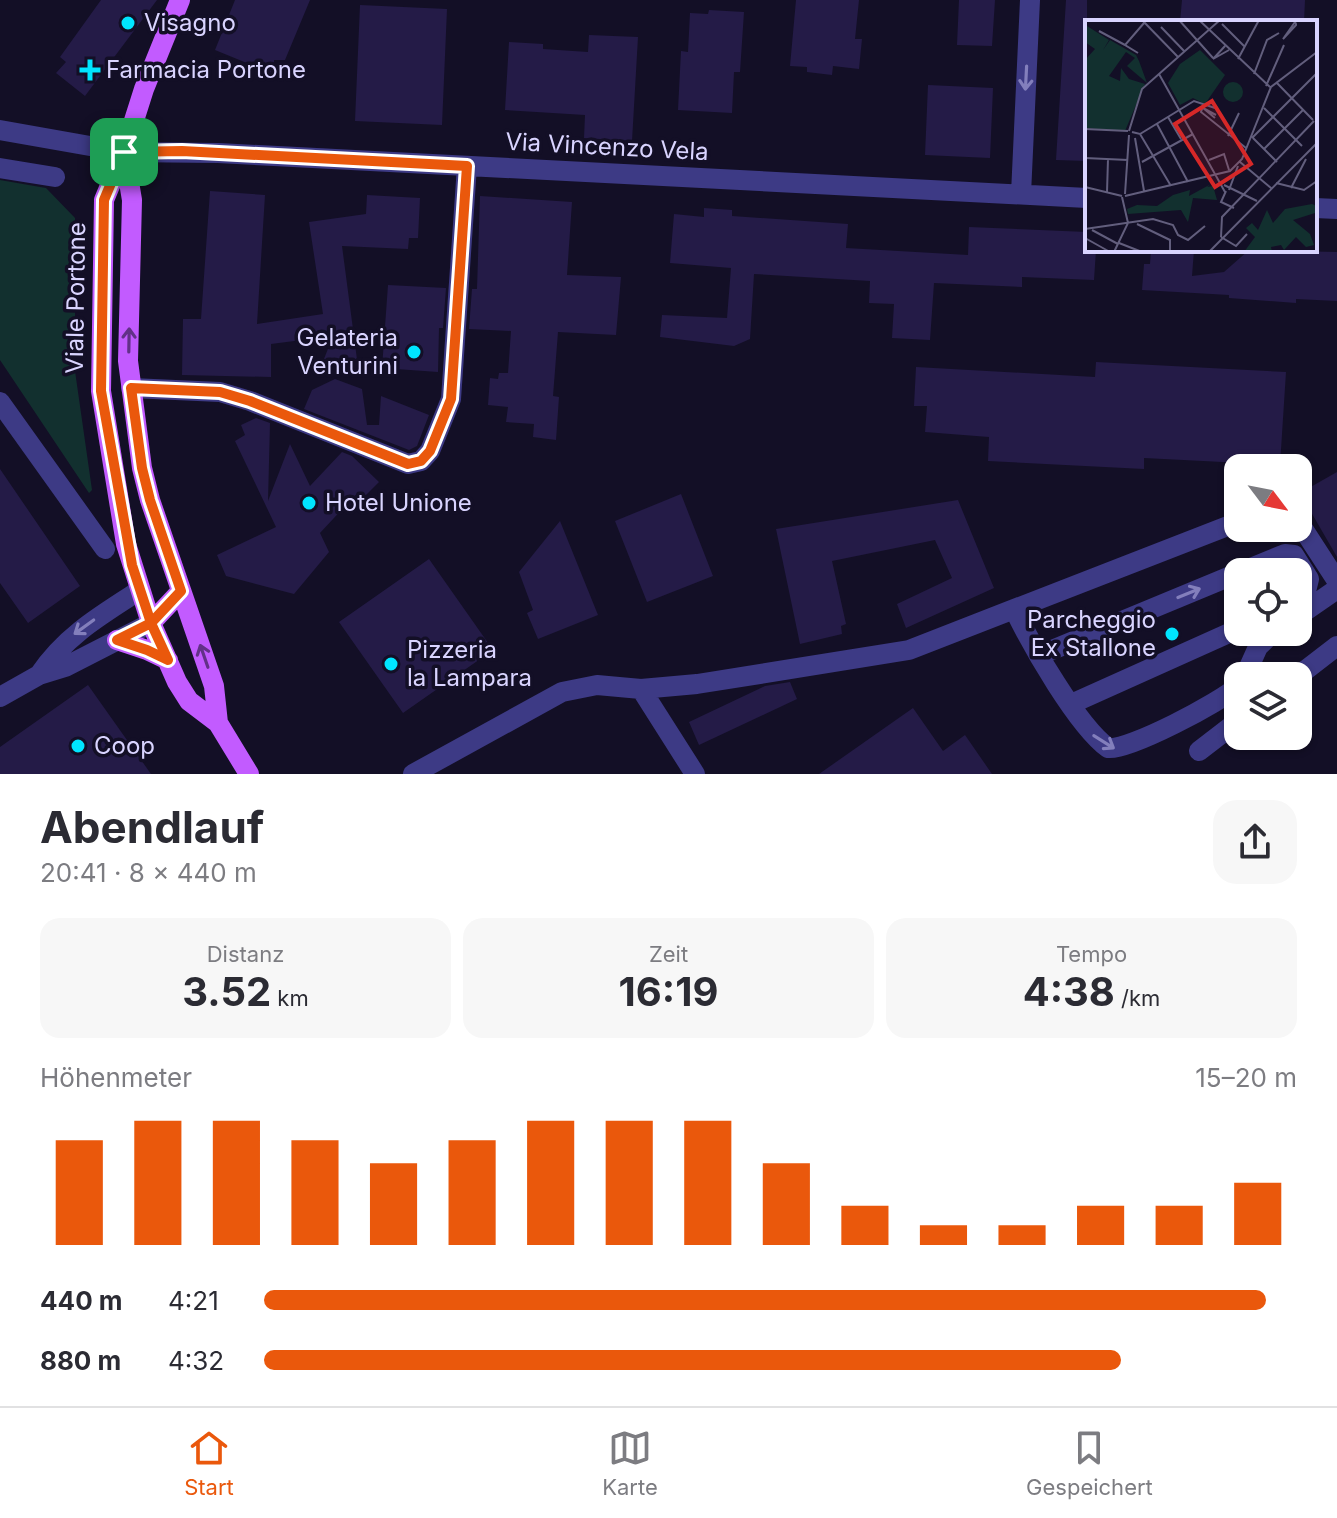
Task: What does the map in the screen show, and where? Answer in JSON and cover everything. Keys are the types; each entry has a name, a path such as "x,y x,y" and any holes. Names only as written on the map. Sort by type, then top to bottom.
{"main road":[{"name":"Viale Portone","path":"180,0 104,200 101,391 126,544 151,623 189,701 218,723"},
{"name":"Viale Portone","path":"124,152 132,200 128,361 142,468 150,500 214,686 218,723"},
{"path":"140,590 181,591"},
{"path":"151,623 181,591"},
{"path":"117,640 168,660"},
{"path":"218,723 249,774"}],"street":[{"path":"1021,194 1030,0"},
{"name":"Via Vincenzo Vela","path":"0,130 124,152 194,152 1085,198"},
{"path":"131,388 220,392 408,464 421,461 430,451 451,399 467,166"},
{"path":"0,168 55,177"},
{"path":"1317,208 1337,209"},
{"path":"0,402 105,549"},
{"path":"413,774 562,692 597,685 641,689 697,684 909,650 1224,527"},
{"path":"1312,542 1337,581"},
{"path":"1276,558 1285,554 1296,558"},
{"path":"1040,655 1224,580"},
{"path":"1312,606 1337,589"},
{"path":"39,675 54,653 81,628 140,590"},
{"path":"1014,609 1071,704 1099,742 1115,749 1205,708 1224,695"},
{"path":"0,697 39,675 65,667 151,623"},
{"path":"1071,704 1224,635"},
{"path":"1312,665 1337,646"},
{"path":"641,689 695,774"},
{"path":"1199,751 1224,732"}],"green space":[{"path":"0,180 46,188 75,218 75,371 92,490 89,493 0,360"}],"building":[{"path":"101,0 157,0 85,96 56,73 66,62 60,57"},
{"path":"235,0 310,0 285,60 274,60 274,74 215,50"},
{"path":"796,0 859,0 855,39 862,39 859,69 833,66 832,75 807,72 807,67 790,66"},
{"path":"959,0 995,0 992,46 957,45"},
{"path":"1066,0 1087,0 1085,161 1056,160"},
{"path":"1182,0 1305,0 1304,20 1180,20"},
{"path":"360,5 447,9 442,125 355,121"},
{"path":"709,10 744,12 740,72 734,72 732,113 678,110 681,51 688,52 690,13 708,14"},
{"path":"589,35 638,37 632,141 584,138 585,115 505,110 509,42 543,44 543,49 588,52"},
{"path":"928,85 993,88 990,158 925,155"},
{"path":"210,191 265,195 257,324 323,314 309,222 366,214 367,195 420,198 418,238 409,238 408,249 342,246 358,367 322,364 333,336 271,344 271,377 182,375 183,319 201,319"},
{"path":"480,196 572,202 567,275 621,277 616,335 558,332 553,396 559,397 556,440 533,437 534,424 506,422 508,407 488,405 490,378 498,379 499,373 508,373 511,331 469,329 472,289 477,289"},
{"path":"704,208 732,210 732,216 848,224 846,248 968,255 969,227 1085,232 1085,252 1096,252 1094,280 1022,277 1022,287 934,283 930,340 892,338 894,304 869,303 870,281 754,274 750,339 734,346 660,337 662,315 727,318 731,268 670,263 674,214 704,217"},
{"path":"1151,252 1194,252 1192,276 1224,272 1247,252 1337,252 1337,301 1296,299 1296,303 1142,290 1144,264 1150,264"},
{"path":"388,285 446,288 443,328 439,328 438,372 382,368"},
{"path":"1096,362 1286,372 1281,454 1224,454 1224,462 1144,458 1144,469 988,461 989,437 925,432 927,406 914,406 916,367 1095,377"},
{"path":"335,379 362,389 367,425 379,425 381,396 429,415 417,446 409,450 304,409 312,390"},
{"name":"Hotel Unione","path":"256,418 270,423 268,501 290,444 310,486 342,452 352,456 379,482 360,501 358,499 350,507 347,504 320,533 329,552 294,594 226,576 217,555 276,527 235,441 245,435 241,425"},
{"path":"0,469 80,586 28,623 0,583"},
{"path":"1337,472 1337,557 1312,514 1312,486"},
{"path":"681,494 713,576 647,602 615,521"},
{"path":"958,500 994,588 906,628 897,604 952,578 935,540 832,561 846,624 841,626 842,634 800,644 776,529"},
{"path":"560,521 598,615 538,639 527,613 533,610 519,572"},
{"path":"429,559 493,650 403,713 339,622"},
{"path":"790,682 797,699 699,745 689,722 765,686"},
{"path":"88,685 151,774 0,774 0,747"},
{"path":"913,708 943,751 965,735 992,774 819,774"}],"place":[{"name":"Visagno","path":"128,23"},
{"name":"Farmacia Portone","path":"90,70"},
{"name":"Gelateria Venturini","path":"414,352"},
{"name":"Hotel Unione","path":"309,503"},
{"name":"Parcheggio Ex Stallone","path":"1172,634"},
{"name":"Pizzeria la Lampara","path":"391,664"},
{"name":"Coop","path":"78,746"}],"route":[{"path":"124,152 104,200 101,391 132,565 151,623 168,660 117,640 151,623 181,591 142,468 131,388 220,392 408,464 421,461 430,451 451,399 467,166 182,151 124,152"}]}
